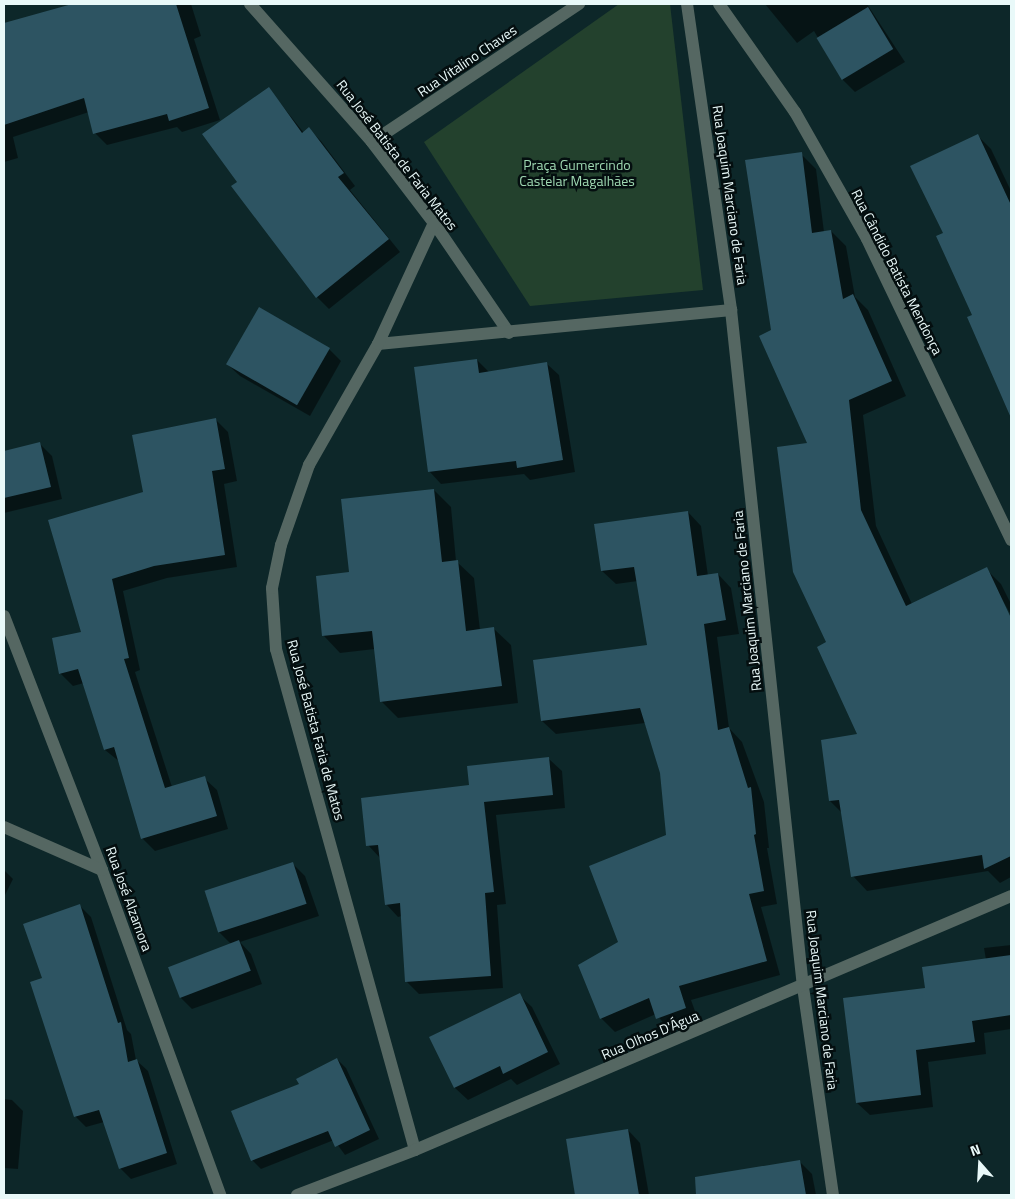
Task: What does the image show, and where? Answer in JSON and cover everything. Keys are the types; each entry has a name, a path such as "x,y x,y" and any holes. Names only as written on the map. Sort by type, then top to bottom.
{"street":[{"name":"Rua José Batista de Faria Matos","path":"250,4 372,142 434,223 509,333"},
{"name":"Rua Vitalino Chaves","path":"372,142 579,4"},
{"name":"Rua Joaquim Marciano de Faria","path":"687,4 731,310 803,987 833,1195"},
{"name":"Rua Cândido Batista Mendonça","path":"719,4 795,112 867,239 1011,540"},
{"name":"Rua José Batista Faria de Matos","path":"415,1150 276,649 272,588 281,545 309,465 378,344 434,223"},
{"path":"378,344 509,333 731,310"},
{"name":"Rua José Alzamora","path":"4,616 102,870 220,1195"},
{"path":"4,827 102,870"},
{"name":"Rua Olhos D'Água","path":"297,1195 415,1150 803,987 1011,896"}],"green space":[{"name":"Praça Gumercindo Castelar Magalhães","path":"619,4 670,4 703,290 530,306 424,142"}],"building":[{"path":"72,4 176,4 209,108 169,121 167,114 93,134 84,98 4,125 4,23"},
{"path":"868,7 893,49 842,80 817,38"},
{"path":"269,87 302,133 309,127 344,173 338,177 389,239 316,298 231,186 237,182 202,134"},
{"path":"978,134 1011,205 1011,418 967,317 972,315 936,236 943,233 910,166"},
{"path":"802,152 812,233 831,230 843,299 853,294 892,381 849,400 861,510 906,606 987,567 1011,618 1011,856 984,869 982,855 851,877 839,800 829,801 821,740 857,734 817,647 826,642 793,572 777,447 807,443 759,336 771,330 745,160"},
{"path":"259,307 330,348 297,405 226,364"},
{"path":"477,359 479,373 547,362 563,460 517,468 516,461 428,472 414,367"},
{"path":"216,418 225,469 212,471 225,555 154,566 112,579 129,658 124,659 165,788 205,776 217,816 141,839 114,747 104,750 78,669 59,674 52,638 81,632 48,520 143,492 132,435"},
{"path":"40,442 51,487 4,498 4,451"},
{"path":"434,489 442,562 458,560 466,631 494,627 502,686 380,702 372,631 322,636 316,576 349,572 341,499"},
{"path":"688,511 697,576 718,573 726,620 704,624 718,730 729,727 748,788 751,787 756,834 754,835 764,891 749,894 767,961 679,986 686,1008 656,1019 649,998 600,1019 578,965 618,942 589,866 666,835 660,773 640,708 541,721 533,660 647,645 634,567 601,571 594,524"},
{"path":"549,757 553,795 484,802 494,892 485,893 491,976 405,982 400,903 385,905 378,845 366,846 361,798 469,785 467,766"},
{"path":"293,862 307,904 218,933 205,891"},
{"path":"80,904 118,1023 121,1022 128,1062 137,1059 167,1153 119,1169 99,1110 74,1117 30,982 42,978 23,924"},
{"path":"239,940 251,971 180,998 168,967"},
{"path":"1011,955 1011,1015 972,1021 975,1042 916,1050 921,1095 856,1103 843,998 925,988 922,967"},
{"path":"520,993 548,1052 503,1074 500,1066 454,1088 429,1037"},
{"path":"337,1058 370,1130 335,1147 328,1131 251,1161 231,1111 299,1084 296,1079"},
{"path":"628,1129 639,1195 575,1195 566,1139"},
{"path":"800,1160 806,1195 696,1195 695,1177"}]}
